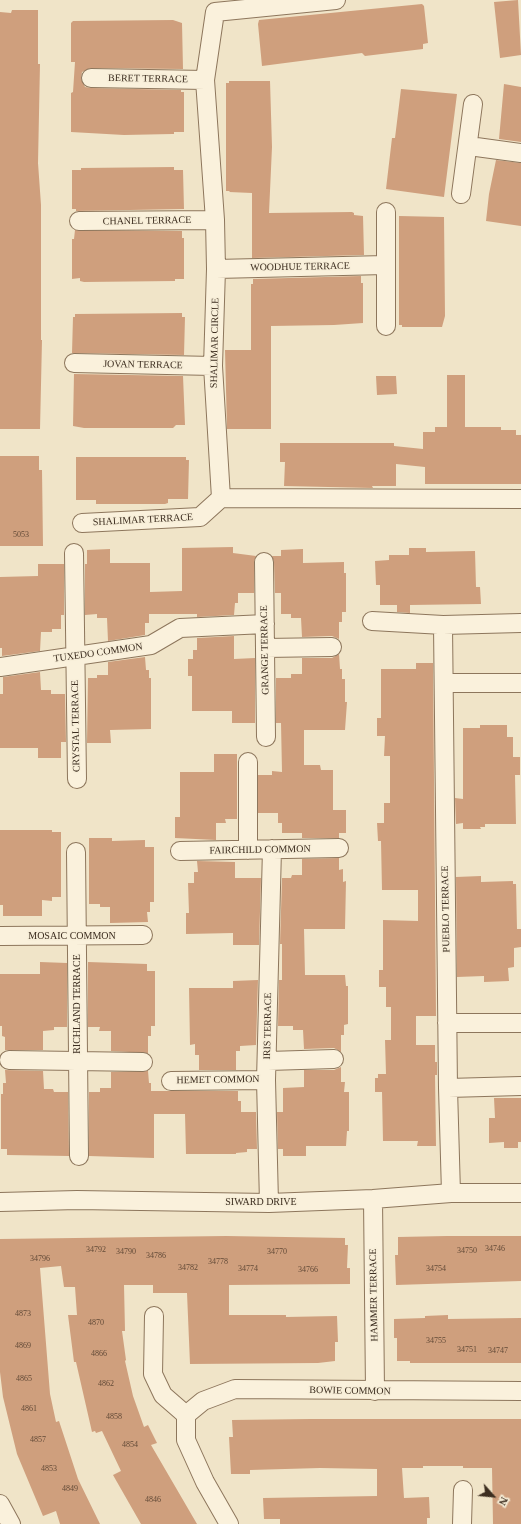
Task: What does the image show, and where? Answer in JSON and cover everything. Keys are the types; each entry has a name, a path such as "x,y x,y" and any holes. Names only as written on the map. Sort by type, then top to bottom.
{"street":[{"name":"SHALIMAR CIRCLE","path":"221,498 212,366 216,269 215,220 205,80 215,12 336,0"},
{"name":"BERET TERRACE","path":"91,78 205,80"},
{"path":"461,194 469,146 473,104"},
{"path":"469,146 521,153"},
{"path":"386,212 386,326"},
{"name":"CHANEL TERRACE","path":"79,222 215,220"},
{"name":"WOODHUE TERRACE","path":"216,269 385,265"},
{"name":"JOVAN TERRACE","path":"74,363 212,366"},
{"path":"221,498 521,499"},
{"name":"SHALIMAR TERRACE","path":"82,524 200,517 221,498"},
{"name":"CRYSTAL TERRACE","path":"74,553 76,779"},
{"name":"GRANGE TERRACE","path":"264,562 266,737"},
{"path":"372,621 443,625 521,623"},
{"name":"TUXEDO COMMON","path":"0,667 151,645 180,628 264,624"},
{"name":"PUEBLO TERRACE","path":"443,625 447,1023 451,1193"},
{"path":"265,648 332,647"},
{"path":"444,683 521,683"},
{"path":"248,762 248,850"},
{"name":"FAIRCHILD COMMON","path":"180,851 339,848"},
{"name":"IRIS TERRACE","path":"269,1203 266,1080 268,1061 272,849"},
{"name":"RICHLAND TERRACE","path":"76,852 79,1156"},
{"name":"MOSAIC COMMON","path":"0,936 143,935"},
{"path":"447,1023 521,1023"},
{"name":"HEMET COMMON","path":"268,1061 334,1059"},
{"path":"9,1060 143,1062"},
{"name":"HEMET COMMON","path":"171,1081 266,1080"},
{"path":"448,1088 521,1086"},
{"name":"SIWARD DRIVE","path":"0,1202 77,1200 269,1203 373,1199 451,1193 521,1193"},
{"name":"HAMMER TERRACE","path":"373,1199 375,1391"},
{"path":"154,1316 153,1374 163,1395 186,1415 186,1440 205,1482 229,1524"},
{"name":"BOWIE COMMON","path":"186,1415 203,1401 235,1389 521,1391"},
{"path":"462,1524 463,1490"},
{"path":"0,1504 11,1524"}],"building":[{"path":"518,0 521,55 500,58 494,2"},
{"path":"422,4 424,6 428,43 423,44 423,49 365,56 362,53 262,66 258,24 259,20"},
{"path":"12,10 38,10 38,64 40,64 38,163 41,205 42,340 40,429 0,429 0,12 11,13"},
{"path":"173,20 182,23 183,69 91,68 82,72 81,78 85,87 91,88 181,90 181,92 184,92 184,132 174,132 174,134 124,135 71,132 71,93 73,92 75,62 71,62 71,23 73,21"},
{"path":"229,81 270,81 272,147 269,213 352,212 354,215 363,216 364,255 252,258 252,193 226,191 226,83 229,83"},
{"path":"504,84 521,87 521,142 499,139"},
{"path":"401,89 457,94 444,197 386,189 392,138 395,138"},
{"path":"496,160 521,163 521,226 486,221 489,194"},
{"path":"174,167 174,170 183,170 184,209 76,211 76,209 72,209 72,170 81,170 81,168"},
{"path":"399,216 444,217 445,316 442,327 402,327 402,325 399,325"},
{"path":"75,230 182,231 182,238 184,238 184,279 175,279 175,281 84,282 80,281 80,278 72,279 72,239 74,239"},
{"path":"361,276 361,283 363,283 363,323 271,326 271,429 227,429 225,350 251,350 251,284 253,284 253,279"},
{"path":"182,313 182,317 185,317 184,355 72,353 73,317 75,317 75,314"},
{"path":"74,374 183,376 185,425 176,425 173,428 84,428 73,426"},
{"path":"447,375 465,375 465,427 501,427 501,430 516,430 516,435 521,435 521,484 425,484 425,467 396,464 396,486 372,486 373,488 284,486 285,462 280,462 280,443 394,443 394,446 423,449 423,432 435,432 435,427 447,427"},
{"path":"376,376 396,376 397,394 377,395"},
{"path":"0,456 39,456 39,470 42,470 43,546 0,546"},
{"path":"76,457 186,457 186,460 189,460 188,499 168,499 168,503 165,504 96,504 96,500 76,500"},
{"path":"233,547 233,553 256,556 254,562 254,593 238,593 238,603 235,603 234,615 197,617 197,614 149,614 149,623 145,623 145,635 108,641 107,618 97,618 97,614 85,615 85,564 87,564 87,550 110,549 110,563 150,563 150,592 182,591 182,548"},
{"path":"409,548 426,548 426,552 475,551 476,587 480,587 481,604 410,605 410,613 397,612 397,605 380,605 380,585 376,585 375,561 389,560 389,555 409,555"},
{"path":"303,549 303,563 344,562 344,573 346,573 346,612 342,612 342,622 339,622 339,639 332,636 302,637 301,618 291,618 291,614 281,614 281,593 275,593 274,562 272,556 281,556 281,550"},
{"path":"38,564 64,564 64,615 61,615 61,629 52,629 52,632 41,632 40,651 2,656 2,648 0,648 0,577 38,576"},
{"path":"234,636 234,659 255,658 255,723 232,723 232,711 192,711 192,676 188,676 188,659 193,659 193,650 197,650 197,638"},
{"path":"339,654 342,679 345,679 345,702 347,702 345,730 304,730 304,765 320,765 321,770 333,770 333,810 346,810 346,833 339,833 339,838 302,838 302,833 282,833 282,823 278,823 278,813 258,813 258,775 272,775 272,771 282,772 281,723 276,723 276,678 291,678 291,674 302,674 302,658 332,658"},
{"path":"145,657 146,670 149,670 149,678 151,678 151,729 110,730 111,743 87,743 88,678 97,678 97,675 108,675 108,662"},
{"path":"416,663 433,663 436,1016 416,1016 416,1045 435,1045 435,1062 437,1062 437,1075 435,1075 436,1146 417,1146 418,1141 383,1141 382,1092 375,1092 375,1078 378,1078 378,1074 386,1074 385,1040 391,1040 391,1007 386,1007 386,987 379,987 379,970 383,970 383,920 418,921 418,890 382,890 381,841 378,841 377,823 384,823 384,803 390,803 390,756 384,756 385,736 377,736 377,718 381,718 381,669 416,669"},
{"path":"40,672 41,690 51,690 51,694 65,694 66,742 61,742 61,758 38,758 38,748 0,748 0,694 3,694 3,677"},
{"path":"480,725 507,725 507,737 513,737 513,757 520,757 520,775 515,775 516,824 485,824 485,827 480,827 481,829 463,829 463,823 456,824 455,798 463,799 463,728 480,728"},
{"path":"214,754 237,754 237,819 225,819 226,823 216,823 216,840 175,838 175,817 180,817 180,772 214,772"},
{"path":"0,830 52,830 52,832 61,832 61,897 52,897 52,901 42,900 42,916 3,916 3,905 0,905"},
{"path":"89,838 112,838 112,841 145,840 145,847 154,847 154,902 150,902 150,912 147,912 148,922 110,923 110,907 100,907 100,904 89,904"},
{"path":"339,858 339,870 343,869 343,882 346,881 345,929 304,929 305,975 345,975 346,986 348,986 348,1024 344,1025 344,1035 341,1035 341,1052 334,1048 304,1049 303,1030 293,1030 293,1026 278,1026 279,980 282,980 282,944 280,944 282,878 291,878 292,875 302,875 302,859"},
{"path":"197,861 235,862 235,878 261,878 259,945 233,945 233,933 186,934 186,913 189,913 188,883 194,883 194,872 198,872"},
{"path":"481,876 481,882 513,881 513,884 516,884 517,929 521,929 521,947 514,948 514,967 508,968 509,981 484,982 484,976 457,977 456,877"},
{"path":"40,962 67,963 67,1027 54,1027 54,1030 43,1031 43,1050 5,1050 5,1037 2,1036 2,1026 0,1026 0,974 40,974"},
{"path":"88,962 147,964 147,971 155,971 155,1026 151,1026 151,1036 148,1036 148,1053 111,1051 111,1031 99,1031 100,1027 88,1027"},
{"path":"258,980 256,1045 240,1046 240,1051 236,1051 236,1070 199,1070 199,1055 195,1055 195,1044 190,1045 189,988 233,988 233,981"},
{"path":"341,1067 341,1082 345,1082 344,1092 349,1092 349,1131 347,1131 346,1146 306,1146 306,1156 283,1156 283,1149 278,1149 277,1112 283,1112 283,1088 304,1087 304,1070 334,1070"},
{"path":"5,1070 43,1071 44,1089 53,1089 54,1092 68,1092 69,1156 7,1155 7,1149 1,1149 1,1094 3,1094 3,1083 6,1083"},
{"path":"148,1071 151,1091 238,1091 238,1101 241,1101 241,1112 256,1112 257,1149 247,1149 247,1152 236,1154 186,1154 185,1114 154,1114 154,1158 89,1156 89,1092 100,1092 100,1088 111,1088 111,1072"},
{"path":"494,1098 521,1098 521,1142 518,1142 518,1148 504,1148 504,1142 489,1143 489,1118 495,1118"},
{"path":"226,1236 345,1238 345,1245 348,1245 347,1268 350,1268 350,1284 229,1285 229,1315 286,1315 286,1317 337,1316 338,1342 335,1342 335,1361 318,1363 190,1364 187,1293 153,1293 153,1285 124,1285 125,1331 122,1331 125,1361 133,1396 144,1427 148,1425 157,1443 151,1445 197,1524 141,1524 113,1475 121,1471 102,1431 96,1433 95,1431 92,1432 76,1362 74,1362 68,1315 77,1315 75,1287 64,1287 61,1266 40,1268 50,1394 56,1422 59,1421 78,1479 100,1524 60,1524 56,1511 43,1516 17,1454 3,1397 0,1372 0,1239"},
{"path":"521,1236 521,1281 396,1285 395,1255 398,1255 398,1237"},
{"path":"448,1315 448,1319 521,1318 521,1363 410,1363 410,1361 397,1361 397,1338 394,1338 394,1319 425,1318 425,1316"},
{"path":"521,1419 521,1524 493,1524 492,1468 463,1468 463,1466 423,1466 423,1468 402,1468 404,1498 429,1497 430,1518 427,1518 427,1524 280,1524 280,1519 264,1519 263,1498 377,1496 377,1469 320,1468 250,1470 250,1474 231,1474 229,1437 233,1437 232,1420"}]}
